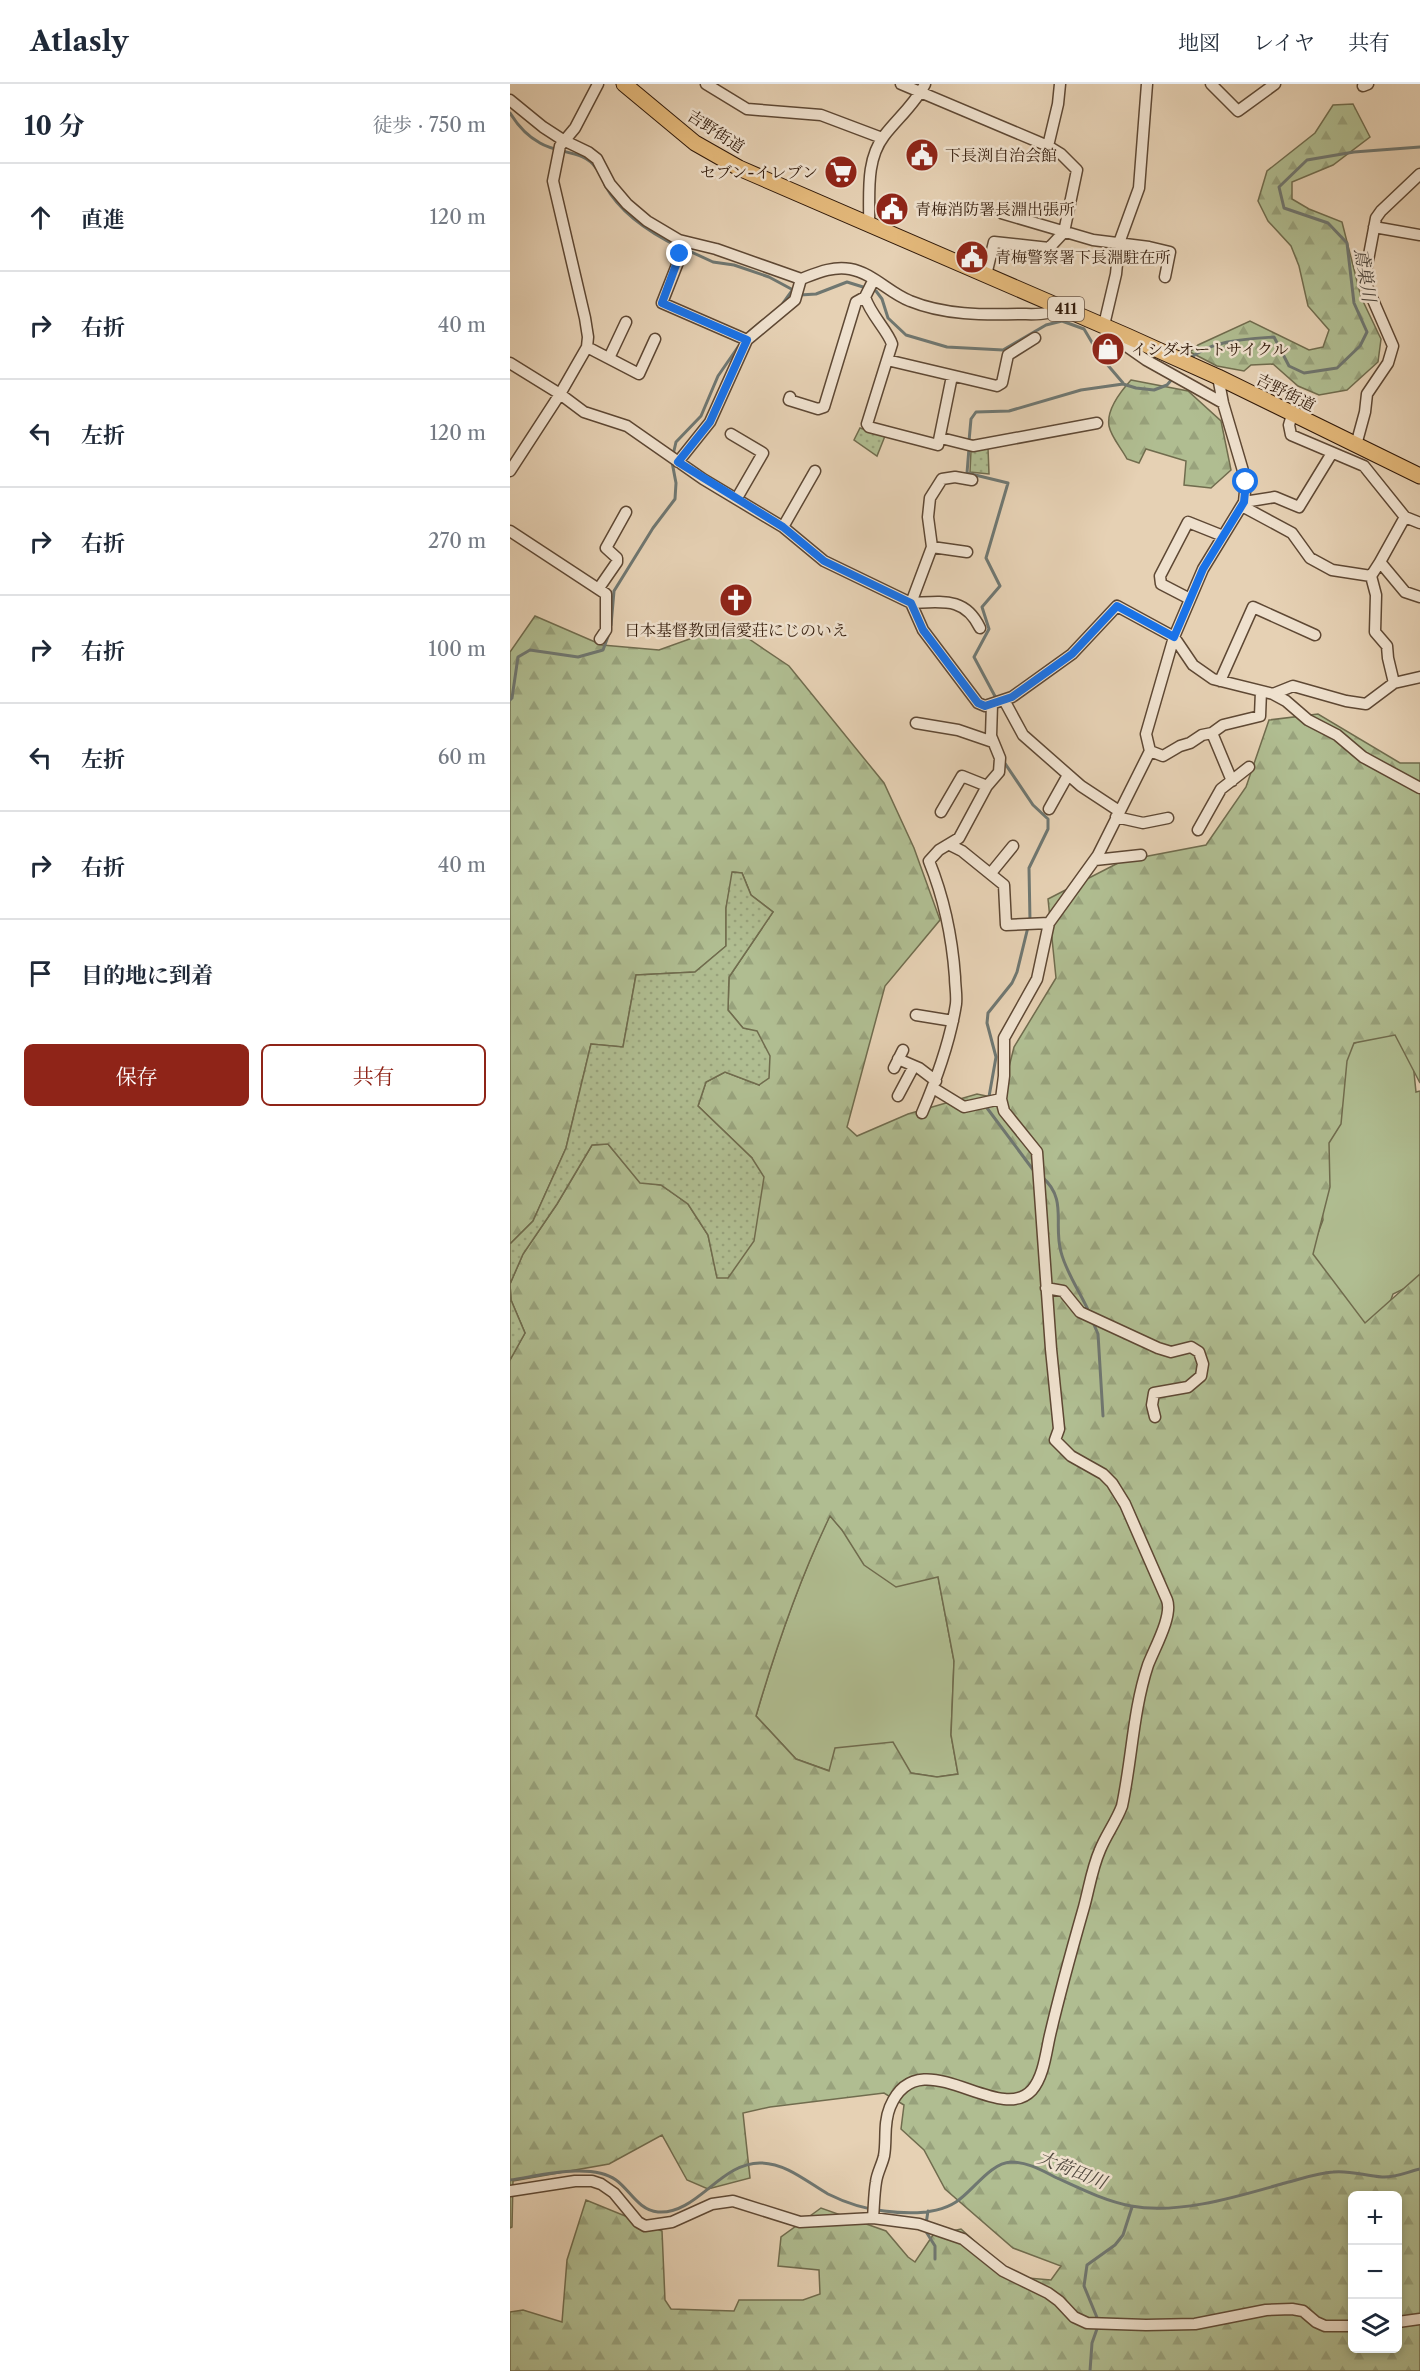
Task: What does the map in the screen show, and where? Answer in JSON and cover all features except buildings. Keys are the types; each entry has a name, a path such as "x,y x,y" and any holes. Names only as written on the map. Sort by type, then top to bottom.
{"highway":[{"name":"吉野街道","path":"624,84 714,155 790,191 1106,326 1218,377 1420,476"}],"street":[{"path":"510,471 560,394 587,347 585,318 553,181 560,147 575,128 598,84"},
{"path":"706,84 747,109 821,115 882,138"},
{"path":"901,84 923,88 1048,146 1061,154 1077,170 1064,232 1049,248 994,242 986,275"},
{"path":"1048,146 1058,104 1060,84"},
{"path":"1147,84 1139,188 1119,243 1116,274 1106,326 1116,339 1223,404"},
{"path":"1211,84 1238,111 1275,84"},
{"path":"869,224 870,172 873,158 882,138 923,88"},
{"path":"510,100 560,147 588,152 597,159 610,184 627,204 647,221 686,242 716,249 800,282 831,268 850,269 909,301 959,313 988,315 1048,313 1058,306"},
{"path":"1356,446 1367,394 1388,363 1393,346 1366,285 1366,271 1376,218 1420,174"},
{"path":"1001,213 1093,240 1170,252 1165,277"},
{"path":"1374,227 1420,235"},
{"path":"686,242 662,303 744,338"},
{"path":"790,397 789,400 818,409 824,407 856,302 865,296 873,281"},
{"path":"678,462 710,422 744,338 788,307 796,298 800,282"},
{"path":"865,296 892,344 868,427 938,445 952,376"},
{"path":"609,358 626,322"},
{"path":"887,360 997,386 1002,383 1008,355 1035,338"},
{"path":"587,347 639,374 654,339"},
{"path":"510,363 584,412 627,426 678,462 783,527 824,561 911,603 950,601 974,614 980,628"},
{"path":"873,2218 876,2182 884,2158 886,2120 890,2107 903,2088 911,2083 937,2080 976,2092 1009,2098 1027,2094 1039,2079 1100,1850 1116,1823 1122,1806 1144,1679 1170,1613 1167,1600 1119,1493 1103,1474 1071,1456 1055,1440 1059,1429 1037,1152 1010,1120 1004,1111 1001,1099 1004,1076 1004,1038 1037,979 1049,923 1095,860 1150,751 1146,734 1174,637 1203,569 1243,504 1246,482 1223,404 1218,377"},
{"path":"1292,414 1289,425 1291,435 1364,466 1405,517 1420,523"},
{"path":"941,438 969,446 1097,423"},
{"path":"731,434 763,453 737,498"},
{"path":"1243,504 1275,497 1299,507 1332,453"},
{"path":"783,527 815,471"},
{"path":"972,480 955,477 942,479 930,498 928,517 932,548 911,603 923,630 978,703 985,706 1012,697 1072,654 1117,606 1174,637 1193,666 1200,672 1220,681 1273,694 1286,701 1308,720 1337,735 1363,757 1420,788"},
{"path":"1243,504 1292,533 1310,558 1332,570 1371,576"},
{"path":"598,588 617,562 617,558 606,548 626,512"},
{"path":"1394,683 1387,646 1375,632 1376,595 1371,576 1405,517"},
{"path":"1190,598 1161,584 1160,576 1188,522 1223,536"},
{"path":"510,531 606,594 608,614 606,630 600,639"},
{"path":"932,548 967,552"},
{"path":"1380,562 1405,592 1420,597"},
{"path":"1220,681 1253,607 1315,635"},
{"path":"1273,694 1293,686 1346,701 1366,704 1394,683 1420,677"},
{"path":"1150,751 1163,756 1202,735 1212,733 1223,724 1260,716 1261,691"},
{"path":"922,1113 934,1085 953,1021 956,1001 953,942 930,861 939,849 959,838 987,786 999,771 1000,758 993,742 1000,702"},
{"path":"1000,702 1023,735 1068,775 1118,814 1143,823 1168,818"},
{"path":"916,723 958,730 993,742"},
{"path":"1212,733 1232,781"},
{"path":"1198,830 1221,789 1249,767"},
{"path":"1049,809 1068,775"},
{"path":"941,812 962,776 987,786"},
{"path":"950,845 962,851 1004,885 1006,925 1049,923"},
{"path":"991,873 1013,846"},
{"path":"1095,860 1141,855"},
{"path":"916,1015 953,1021"},
{"path":"899,1059 914,1066 934,1085 964,1107 1001,1099"},
{"path":"898,1096 914,1066"},
{"path":"1046,1288 1063,1292 1080,1312 1158,1348 1171,1352 1191,1347 1199,1352 1203,1364 1201,1376 1188,1387 1154,1393 1152,1405 1155,1417"},
{"path":"510,2191 575,2181 592,2181 614,2193 638,2222 645,2226 672,2222 712,2204 733,2201 800,2222 873,2218 924,2226 963,2239 1003,2271 1048,2293 1074,2317 1087,2323 1195,2324 1266,2310 1292,2309 1303,2311 1325,2326 1348,2326"},
{"path":"1402,2321 1420,2319"}],"green space":[{"path":"1353,104 1370,137 1333,165 1292,182 1292,199 1309,209 1342,222 1361,297 1381,339 1378,362 1347,390 1319,395 1298,386 1273,364 1251,365 1244,371 1217,366 1190,352 1198,345 1250,321 1309,350 1323,347 1329,330 1308,306 1299,266 1291,246 1268,221 1258,201 1267,171 1315,133 1333,105"},
{"path":"1131,380 1188,391 1221,421 1231,470 1211,488 1184,485 1186,461 1146,449 1139,463 1127,459 1112,434 1109,420 1115,401"},
{"path":"860,428 885,436 877,456 854,440"},
{"path":"988,448 989,474 970,472 971,451"},
{"path":"535,616 602,645 659,650 709,632 746,637 789,666 884,783 914,848 940,920 885,986 847,1127 857,1136 908,1114 977,1094 1001,1099 1014,1047 1056,978 1048,899 1122,861 1206,845 1246,787 1269,720 1318,714 1400,763 1420,763 1420,1083 1395,1035 1354,1043 1347,1061 1341,1124 1329,1143 1330,1187 1313,1254 1365,1323 1420,1274 1420,2371 510,2371 510,2312 523,2310 562,2322 567,2260 586,2200 662,2231 665,2300 671,2309 734,2311 739,2300 803,2300 820,2294 819,2270 778,2266 781,2237 821,2208 886,2231 915,2262 933,2235 961,2229 1015,2277 1051,2280 1061,2266 1013,2248 945,2189 924,2150 901,2129 904,2105 884,2093 770,2107 743,2113 750,2178 708,2189 687,2180 662,2135 609,2164 513,2181 512,2227 510,2228 510,1360 525,1333 511,1300 510,1284 523,1254 557,1204 592,1145 608,1144 640,1182 661,1185 688,1204 708,1235 717,1277 752,1158 698,1106 706,1082 725,1072 759,1085 743,1028 728,1010 729,977 773,912 751,895 742,873 733,872 726,908 726,946 695,972 636,975 623,1047 591,1044 566,1148 533,1221 510,1244 510,652","holes":["830,1516 842,1530 864,1565 896,1587 938,1577 954,1661 951,1735 958,1774 937,1777 911,1773 893,1742 835,1748 829,1771 796,1759 756,1716 789,1614"]},
{"path":"732,872 742,873 751,895 773,912 729,977 728,1010 743,1028 757,1031 770,1056 769,1078 759,1085 725,1072 706,1082 698,1106 752,1158 764,1177 754,1241 728,1278 717,1278 708,1235 688,1204 661,1185 640,1183 608,1144 592,1145 557,1204 523,1254 510,1284 510,1244 533,1221 566,1148 591,1044 623,1047 636,975 695,972 726,946 726,908"},
{"path":"1395,1025 1411,1043 1416,1092 1420,1091 1420,1281 1393,1294 1388,1308 1363,1332 1309,1257 1323,1220 1320,1193 1337,1051"},
{"path":"510,1284 511,1300 525,1333 510,1360"},
{"path":"830,1515 842,1530 938,1576 954,1661 951,1735 958,1774 937,1777 911,1773 830,1771 796,1759 756,1716 789,1614"}],"waterway":[{"path":"510,113 523,130 535,140 585,158 596,168"},
{"name":"鳶巣川","path":"1189,359 1218,344 1274,337 1289,366 1304,373 1337,368 1360,346 1367,332 1354,303 1347,243 1328,223 1284,208 1279,187 1307,160 1354,152 1420,147"},
{"path":"605,185 628,214 681,248"},
{"path":"687,250 713,262 734,265 769,277 795,291"},
{"path":"800,295 816,294 847,282 876,291 882,299 888,318 906,335 947,347 1003,350 1046,325 1062,321 1084,329 1100,356 1123,383"},
{"path":"783,303 793,289"},
{"path":"749,332 762,321"},
{"path":"673,455 676,442 701,416 718,376 738,347"},
{"path":"969,441 971,419 976,412 1009,411 1081,390 1123,384 1154,390 1167,385 1173,378"},
{"path":"969,448 967,473 1008,483 986,558 1000,586 982,607 989,629 974,657 997,700"},
{"path":"611,625 614,591 653,528 675,499 676,483 672,462"},
{"path":"510,700 518,657 530,650 578,657 603,650 610,631"},
{"path":"1004,762 1033,805 1048,819 1048,829 1029,868 1030,921"},
{"path":"1028,927 1012,983 988,1013 987,1023 996,1057 987,1108 1034,1171"},
{"path":"1042,1177 1055,1194 1059,1242 1063,1260 1089,1312"},
{"path":"1092,1320 1098,1334 1103,1416"},
{"name":"大荷田川","path":"510,2180 550,2173 593,2172 616,2180 645,2208 658,2212 672,2211 685,2205 734,2170 762,2163 788,2170 828,2194 849,2203 877,2210 912,2213 940,2209 956,2202 989,2172 1011,2162 1035,2167 1112,2201 1150,2208 1209,2203 1327,2173 1345,2172 1387,2177 1420,2169"},
{"path":"1098,2320 1084,2286 1087,2265 1115,2245 1123,2235 1132,2207"},
{"path":"926,2224 928,2211"},
{"path":"925,2230 935,2246 935,2259"},
{"path":"1090,2371 1092,2343 1098,2326"}],"place":[{"name":"下長渕自治会館","path":"922,155"},
{"name":"セブン-イレブン","path":"841,172"},
{"name":"青梅消防署長淵出張所","path":"892,209"},
{"name":"青梅警察署下長淵駐在所","path":"972,257"},
{"name":"イシダオートサイクル","path":"1108,349"},
{"name":"日本基督教団信愛荘にじのいえ","path":"736,600"}],"route":[{"path":"680,254 662,303 747,340 710,422 678,462 783,527 824,561 911,603 923,630 978,703 985,706 1012,697 1072,654 1117,606 1174,637 1203,569 1244,502 1246,482"}]}
